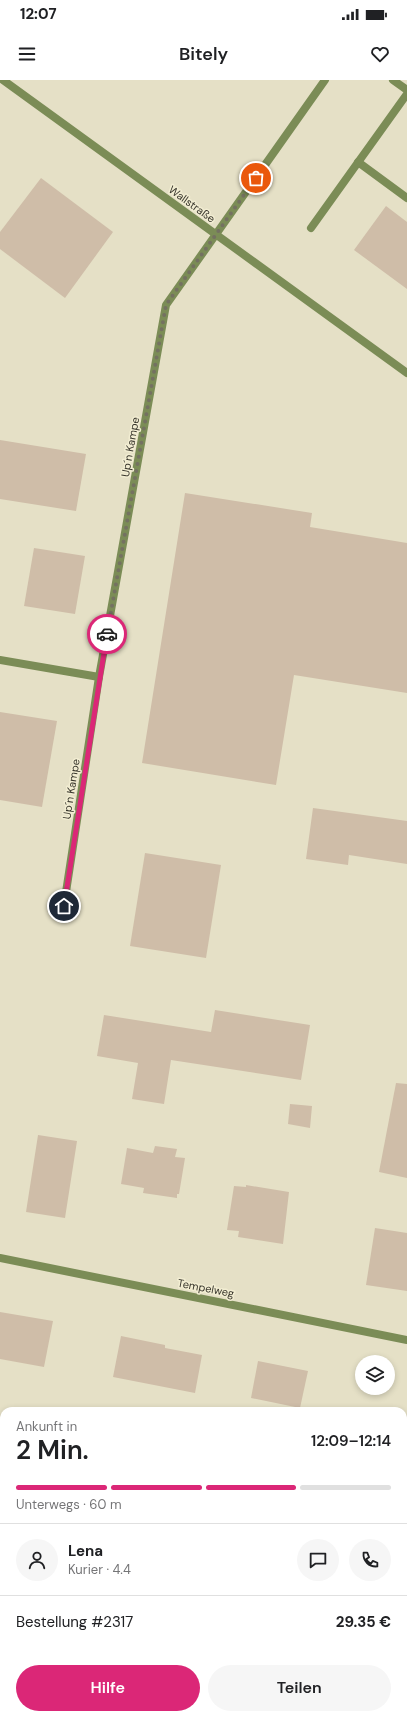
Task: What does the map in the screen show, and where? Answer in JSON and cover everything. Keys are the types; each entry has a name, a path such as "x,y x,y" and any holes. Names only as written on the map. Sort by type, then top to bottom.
{"street":[{"name":"Wallstraße","path":"3,80 407,374"},
{"name":"Up´n Kampe","path":"64,906 99,677 166,305 325,80"},
{"path":"394,80 407,90"},
{"path":"311,228 407,94"},
{"path":"358,162 407,198"},
{"path":"0,660 99,677"},
{"name":"Tempelweg","path":"0,1258 407,1340"}],"building":[{"path":"41,178 113,232 65,298 0,249 0,232"},
{"path":"386,206 407,222 407,289 354,250"},
{"path":"0,440 86,454 76,511 0,499"},
{"path":"185,493 312,513 310,527 407,543 407,693 294,675 276,785 142,763"},
{"path":"34,548 85,556 75,614 24,606"},
{"path":"0,712 57,721 42,807 0,800"},
{"path":"313,808 407,821 407,864 349,855 348,865 306,859"},
{"path":"145,853 221,865 206,958 130,946"},
{"path":"215,1010 310,1025 301,1080 171,1060 164,1104 132,1099 138,1063 97,1056 104,1015 211,1032"},
{"path":"396,1083 407,1084 407,1178 379,1172"},
{"path":"290,1104 312,1106 310,1128 288,1124"},
{"path":"38,1135 77,1141 65,1218 26,1212"},
{"path":"155,1146 177,1149 175,1157 185,1158 177,1198 143,1193 144,1188 121,1184 127,1148 153,1153"},
{"path":"246,1185 289,1192 283,1244 238,1237 239,1231 227,1230 234,1186 246,1187"},
{"path":"375,1228 407,1233 407,1291 366,1285"},
{"path":"0,1312 53,1321 44,1367 0,1359"},
{"path":"121,1336 165,1345 165,1348 202,1355 195,1393 113,1377"},
{"path":"258,1361 308,1371 300,1407 251,1398"}],"way so far":[{"path":"107,634 154,379 166,305 256,178"}],"route":[{"path":"64,906 107,634"}]}
